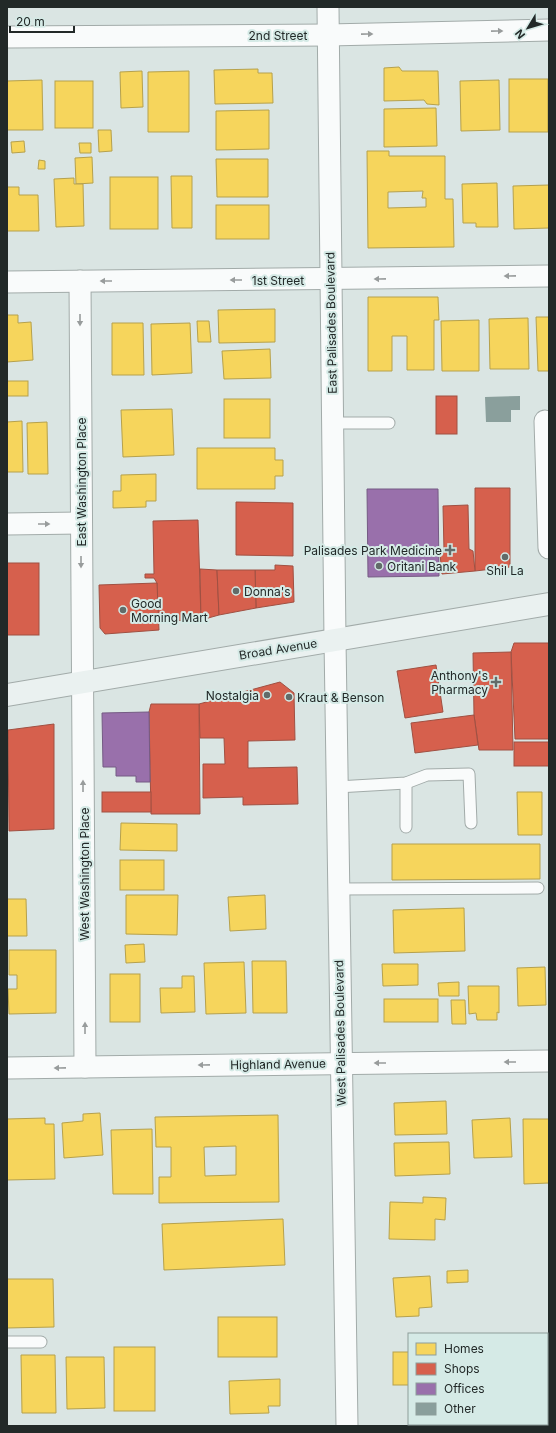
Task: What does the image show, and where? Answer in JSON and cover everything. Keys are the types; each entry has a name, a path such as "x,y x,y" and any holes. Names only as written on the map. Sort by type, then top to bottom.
{"main road":[{"name":"Broad Avenue","path":"7,695 549,604"}],"street":[{"name":"East Palisades Boulevard","path":"328,7 335,640"},
{"name":"2nd Street","path":"7,37 328,35 549,30"},
{"name":"1st Street","path":"7,282 549,276"},
{"name":"East Washington Place","path":"80,281 82,682"},
{"path":"545,421 549,548"},
{"path":"7,524 81,523"},
{"name":"West Palisades Boulevard","path":"335,640 346,1426"},
{"name":"West Washington Place","path":"82,682 85,1067"},
{"name":"Highland Avenue","path":"7,1068 549,1061"}],"lane":[{"path":"332,423 388,422"},
{"path":"337,787 406,783 427,775 469,774 470,823"},
{"path":"406,783 406,828"},
{"path":"338,889 538,888"},
{"path":"7,1342 41,1342"}],"building: Homes":[{"path":"399,67 402,71 438,71 439,105 427,104 424,100 384,101 384,68"},
{"path":"258,69 258,73 272,73 273,103 215,104 214,70"},
{"path":"142,71 143,107 121,108 120,72"},
{"path":"189,71 189,132 148,132 148,72"},
{"path":"509,79 548,79 548,132 509,132"},
{"path":"42,80 43,130 7,130 7,81"},
{"path":"499,80 500,130 461,131 460,81"},
{"path":"55,81 93,81 93,128 55,128"},
{"path":"436,108 437,146 384,147 384,109"},
{"path":"269,110 269,149 216,150 216,111"},
{"path":"98,130 111,130 112,151 99,152"},
{"path":"24,141 25,152 12,153 11,142"},
{"path":"79,143 91,143 91,153 80,153"},
{"path":"367,151 389,151 389,156 445,156 445,199 453,199 454,247 368,248","holes":["423,191 422,198 426,198 426,207 388,208 388,192"]},
{"path":"92,157 93,183 76,184 75,158"},
{"path":"216,159 268,159 268,197 217,197"},
{"path":"39,160 45,161 45,169 38,169"},
{"path":"171,176 192,176 192,228 172,228"},
{"path":"110,177 158,177 158,229 110,229"},
{"path":"74,178 74,184 83,184 84,226 56,227 54,179"},
{"path":"497,183 498,227 476,227 476,223 463,223 462,184"},
{"path":"549,185 549,228 514,229 513,186"},
{"path":"7,187 19,187 19,195 38,195 39,231 7,231"},
{"path":"216,205 269,205 269,239 216,239"},
{"path":"368,297 438,297 439,320 434,320 434,370 407,370 407,336 392,336 392,371 368,371"},
{"path":"275,309 275,342 219,343 218,310"},
{"path":"7,315 18,315 18,323 31,322 33,360 7,362"},
{"path":"536,317 549,317 549,371 538,371"},
{"path":"528,318 529,369 490,369 489,319"},
{"path":"479,320 479,371 442,371 441,321"},
{"path":"197,321 209,321 211,342 198,342"},
{"path":"112,323 143,323 144,375 112,375"},
{"path":"190,323 192,373 152,375 151,324"},
{"path":"270,349 271,378 224,379 222,351"},
{"path":"7,381 28,381 28,396 7,396"},
{"path":"224,399 270,399 270,438 224,438"},
{"path":"172,409 174,455 123,457 121,410"},
{"path":"22,421 23,472 7,472 7,422"},
{"path":"47,422 48,474 28,474 27,423"},
{"path":"197,448 275,448 275,460 283,460 283,476 275,476 275,489 197,489"},
{"path":"156,474 156,501 146,501 146,507 113,508 113,491 121,491 121,475"},
{"path":"517,792 542,792 542,835 518,835"},
{"path":"121,823 177,824 177,851 120,850"},
{"path":"392,844 540,844 540,879 392,880"},
{"path":"120,860 164,860 164,890 120,890"},
{"path":"126,895 178,895 177,935 126,934"},
{"path":"265,895 266,929 230,931 228,897"},
{"path":"7,899 26,899 27,936 7,936"},
{"path":"464,908 465,951 394,953 393,910"},
{"path":"144,944 145,962 126,963 125,945"},
{"path":"9,950 56,950 56,1013 9,1014 8,989 17,989 17,975 9,975"},
{"path":"252,961 286,961 287,1013 253,1013"},
{"path":"244,962 246,1013 206,1014 204,963"},
{"path":"382,964 418,964 418,985 383,986"},
{"path":"545,967 546,1005 518,1006 517,968"},
{"path":"110,974 140,974 140,1022 110,1022"},
{"path":"182,976 194,976 195,1012 161,1013 160,988 182,988"},
{"path":"459,982 459,996 439,996 438,983"},
{"path":"468,986 499,986 499,1013 497,1012 497,1020 477,1020 476,1013 469,1014"},
{"path":"384,999 438,999 438,1022 384,1022"},
{"path":"451,1000 465,1000 466,1024 452,1024"},
{"path":"446,1101 447,1134 395,1135 394,1103"},
{"path":"100,1113 103,1155 64,1158 62,1123 83,1121 83,1114"},
{"path":"278,1115 279,1202 159,1203 159,1177 171,1177 171,1147 156,1147 155,1117","holes":["236,1146 236,1175 205,1176 204,1147"]},
{"path":"45,1118 45,1124 54,1124 55,1179 7,1180 7,1119"},
{"path":"510,1118 512,1157 474,1158 472,1120"},
{"path":"523,1119 549,1119 549,1183 524,1184"},
{"path":"152,1129 153,1194 113,1194 111,1130"},
{"path":"449,1142 450,1174 395,1176 394,1143"},
{"path":"423,1197 446,1198 445,1220 435,1219 435,1240 389,1239 390,1202 423,1203"},
{"path":"283,1219 285,1265 164,1270 162,1224"},
{"path":"468,1270 468,1282 447,1283 447,1271"},
{"path":"430,1276 432,1307 419,1308 419,1316 396,1317 393,1278"},
{"path":"7,1279 53,1279 54,1327 7,1328"},
{"path":"218,1317 277,1317 277,1357 218,1357"},
{"path":"114,1347 155,1347 155,1411 114,1411"},
{"path":"393,1352 408,1352 408,1385 393,1385"},
{"path":"21,1355 55,1355 56,1413 22,1413"},
{"path":"66,1357 104,1357 105,1408 67,1409"},
{"path":"280,1379 280,1406 268,1406 269,1413 230,1414 229,1381"}],"building: Shops":[{"path":"436,396 457,396 457,434 436,434"},
{"path":"475,488 510,488 510,567 475,571"},
{"path":"236,502 293,503 293,556 236,555"},
{"path":"468,505 469,549 473,551 475,571 442,574 440,554 444,551 443,506"},
{"path":"198,520 201,620 158,621 157,583 154,578 145,578 145,574 154,574 153,521"},
{"path":"7,563 39,563 39,635 7,635"},
{"path":"275,565 293,566 294,602 256,608 255,570 275,570"},
{"path":"200,569 217,570 219,615 201,620"},
{"path":"217,570 255,570 256,608 219,615"},
{"path":"157,583 159,630 105,634 100,628 99,585"},
{"path":"514,643 549,643 549,739 515,739 511,652"},
{"path":"511,652 513,750 479,750 474,715 473,653"},
{"path":"436,665 443,712 405,718 397,671"},
{"path":"280,682 294,693 295,740 248,741 248,768 297,767 298,804 243,805 243,797 203,798 203,764 225,764 224,738 200,738 199,704"},
{"path":"151,704 199,704 200,814 151,814 149,712"},
{"path":"474,715 478,745 415,753 411,723"},
{"path":"54,724 54,829 9,831 8,730"},
{"path":"514,742 549,742 549,766 514,766"},
{"path":"102,792 151,792 151,812 102,812"}],"building: Offices":[{"path":"367,489 438,489 439,576 368,577"},
{"path":"149,712 150,782 136,782 136,776 116,776 116,767 103,767 102,713"}],"building: Other":[{"path":"520,396 520,410 511,410 511,422 486,422 485,397"}],"place":[{"name":"Palisades Park Medicine","path":"450,550"},
{"name":"Shil La","path":"505,557"},
{"name":"Oritani Bank","path":"379,566"},
{"name":"Donna's","path":"236,591"},
{"name":"Good Morning Mart","path":"123,610"},
{"name":"Anthony's Pharmacy","path":"496,682"},
{"name":"Nostalgia","path":"267,695"},
{"name":"Kraut & Benson","path":"289,697"}]}
